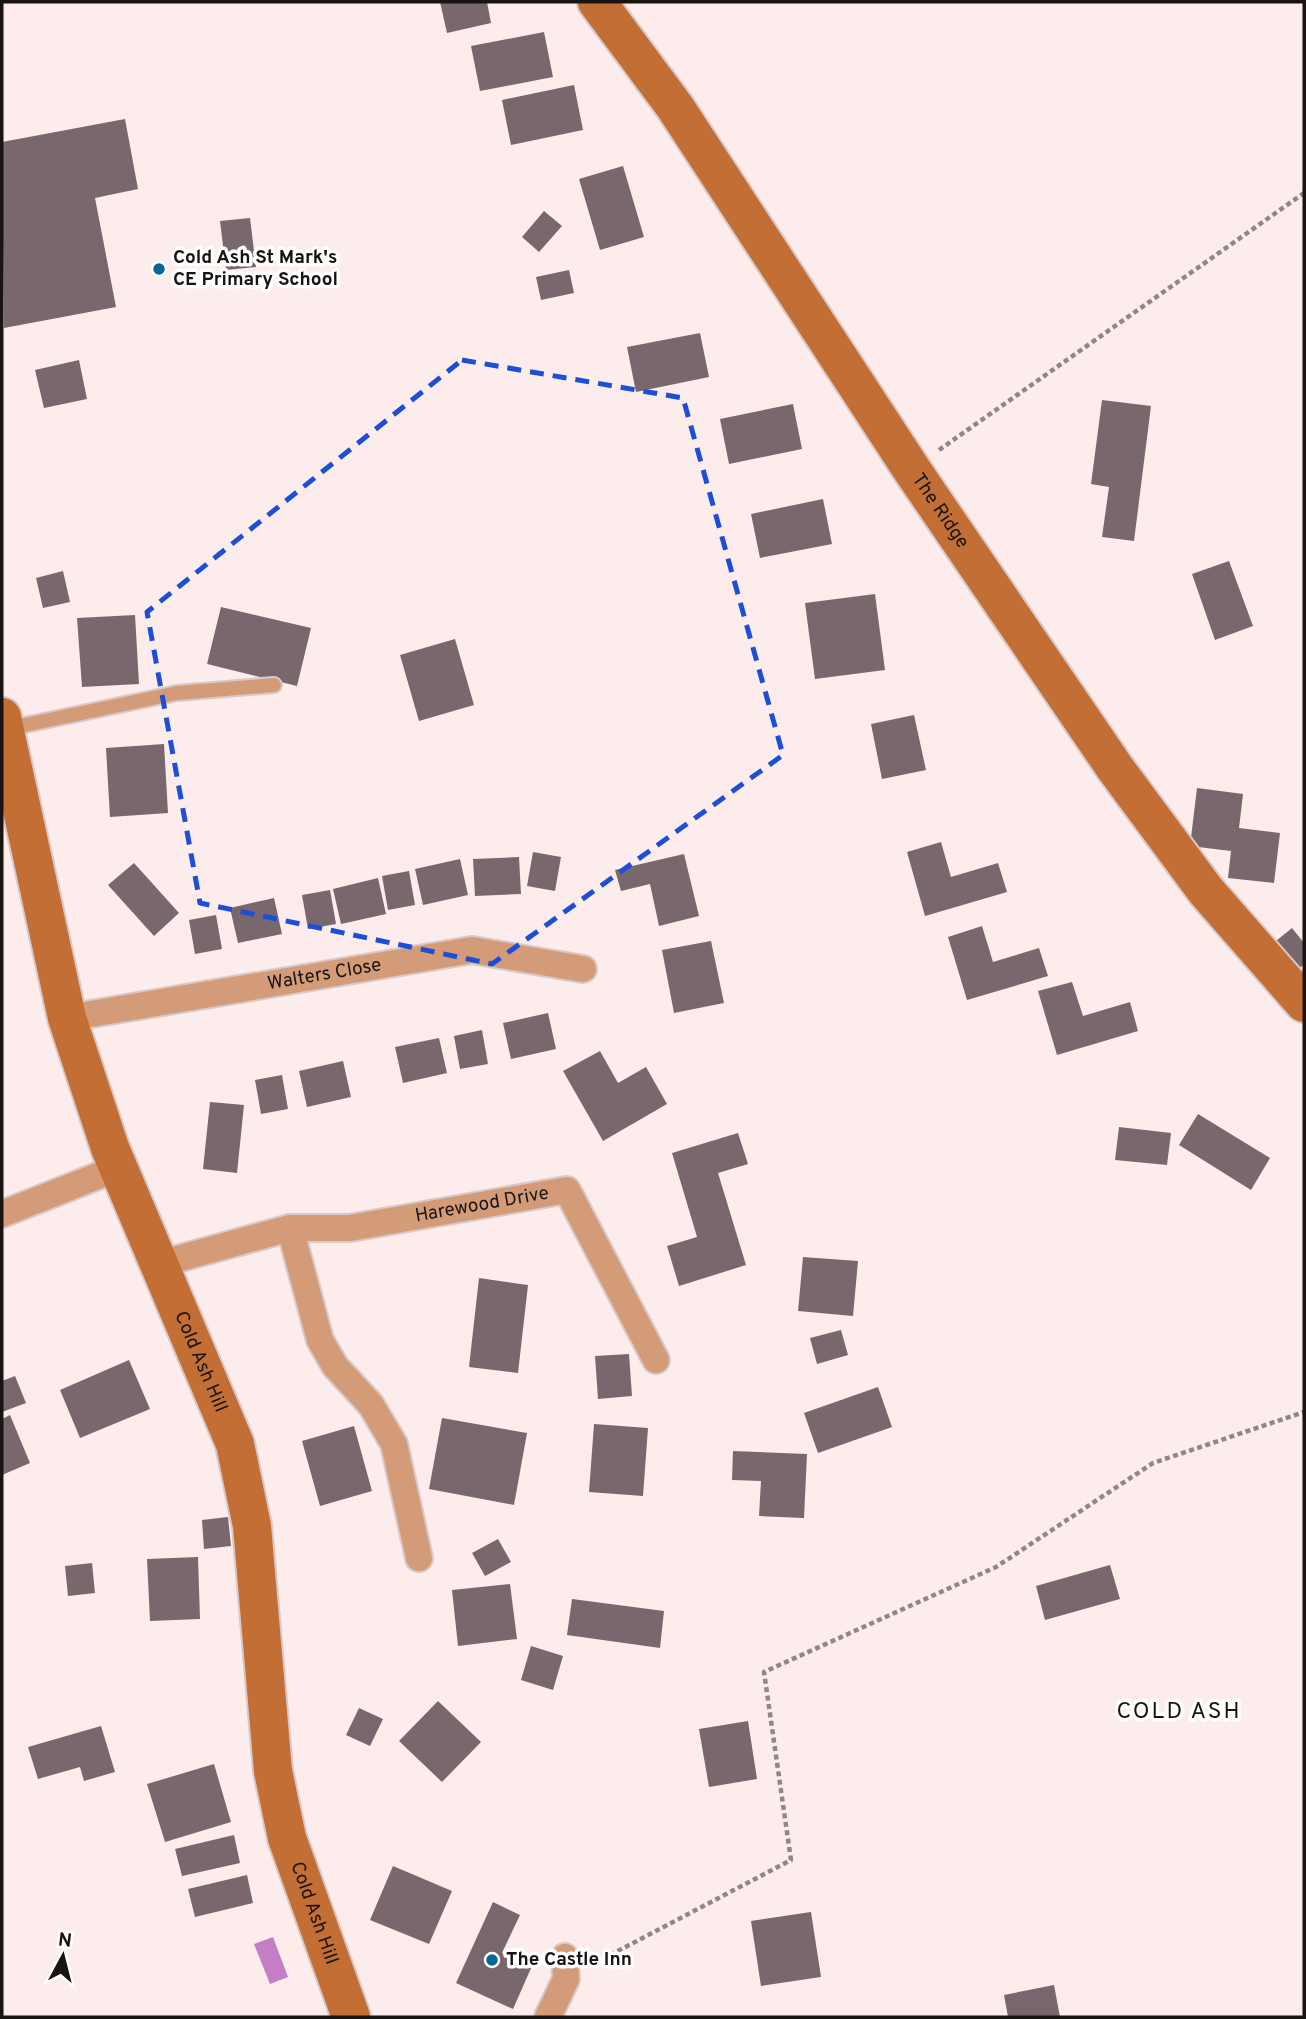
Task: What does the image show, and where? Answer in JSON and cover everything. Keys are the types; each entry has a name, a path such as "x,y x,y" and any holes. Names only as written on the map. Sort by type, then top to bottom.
{"street":[{"name":"The Ridge","path":"597,2 675,107 912,470 1115,768 1206,891 1304,1003"},
{"name":"Cold Ash Hill","path":"3,723 67,1018 118,1168 235,1444 252,1525 276,1785 287,1838 351,2017"},
{"name":"Walters Close","path":"67,1018 472,950 583,970"},
{"path":"2,1214 118,1168"},
{"name":"Harewood Drive","path":"159,1264 290,1228 350,1228 567,1191 656,1360"},
{"path":"290,1228 320,1340 335,1366 371,1405 394,1444 419,1558"},
{"path":"548,2017 566,1968"}],"lane":[{"path":"3,723 177,693 274,685"}],"path":[{"path":"912,470 1304,192"},
{"path":"566,1968 790,1860 764,1672 996,1567 1153,1463 1304,1412"}],"highlighted area":[{"path":"462,360 683,398 783,755 492,964 200,903 147,612"}],"shaded area":[{"path":"273,1937 288,1977 270,1984 254,1944"}],"building":[{"path":"440,2 487,2 491,23 447,33"},
{"path":"544,32 553,77 480,91 471,46"},
{"path":"574,85 583,130 511,145 502,100"},
{"path":"125,119 138,189 95,198 116,307 4,328 2,142"},
{"path":"623,166 644,237 600,250 579,179"},
{"path":"544,211 562,226 539,252 522,237"},
{"path":"250,218 256,267 226,270 220,221"},
{"path":"569,270 574,293 541,300 536,277"},
{"path":"700,333 709,377 636,392 627,347"},
{"path":"79,360 87,399 44,408 35,370"},
{"path":"1102,400 1151,406 1134,541 1102,537 1109,487 1091,484"},
{"path":"793,404 802,449 729,464 720,419"},
{"path":"823,499 832,544 760,558 751,514"},
{"path":"1229,561 1253,626 1215,640 1192,574"},
{"path":"63,571 70,602 43,608 36,578"},
{"path":"875,594 885,670 815,679 805,603"},
{"path":"221,607 311,628 297,686 207,664"},
{"path":"135,615 139,684 82,687 77,618"},
{"path":"455,639 474,705 419,721 400,655"},
{"path":"914,715 926,770 882,779 871,724"},
{"path":"164,744 168,813 110,817 106,748"},
{"path":"1197,788 1243,794 1239,828 1280,833 1274,883 1228,878 1231,851 1190,846"},
{"path":"941,842 951,877 998,863 1007,892 925,916 907,852"},
{"path":"533,852 561,857 555,891 527,886"},
{"path":"684,854 699,916 659,926 650,884 621,891 615,870"},
{"path":"519,857 521,894 475,896 473,859"},
{"path":"460,859 468,895 423,905 415,869"},
{"path":"134,863 179,913 154,936 108,885"},
{"path":"409,871 415,905 388,910 382,876"},
{"path":"378,878 386,914 341,924 333,889"},
{"path":"330,890 336,924 308,929 302,895"},
{"path":"274,898 282,934 238,943 230,908"},
{"path":"216,915 222,949 195,954 189,920"},
{"path":"982,926 993,962 1039,948 1048,976 967,1000 948,937"},
{"path":"1292,928 1304,943 1304,964 1299,969 1276,941"},
{"path":"711,941 724,1003 674,1013 662,950"},
{"path":"1072,982 1083,1016 1130,1002 1138,1031 1057,1055 1038,991"},
{"path":"548,1013 556,1049 511,1059 503,1023"},
{"path":"482,1030 488,1064 460,1069 454,1036"},
{"path":"439,1038 447,1073 403,1083 395,1047"},
{"path":"600,1051 618,1083 646,1067 667,1104 603,1141 563,1071"},
{"path":"343,1061 351,1097 307,1107 299,1071"},
{"path":"282,1075 288,1109 261,1114 255,1080"},
{"path":"210,1102 244,1105 237,1173 203,1169"},
{"path":"1198,1114 1270,1158 1251,1190 1179,1145"},
{"path":"1119,1127 1171,1133 1167,1165 1115,1160"},
{"path":"738,1133 748,1164 718,1173 746,1265 679,1286 667,1246 697,1237 672,1153"},
{"path":"803,1257 858,1261 853,1316 798,1311"},
{"path":"479,1278 528,1285 518,1373 469,1367"},
{"path":"841,1330 848,1355 817,1364 810,1338"},
{"path":"629,1354 632,1396 598,1399 595,1356"},
{"path":"129,1360 150,1409 80,1438 60,1390"},
{"path":"15,1376 26,1403 2,1412 2,1381"},
{"path":"878,1387 892,1427 818,1453 804,1413"},
{"path":"10,1415 30,1463 2,1475 2,1419"},
{"path":"442,1418 527,1433 514,1505 429,1489"},
{"path":"594,1424 648,1428 643,1496 589,1492"},
{"path":"354,1426 372,1491 320,1506 302,1441"},
{"path":"733,1451 807,1454 804,1518 759,1516 761,1481 732,1480"},
{"path":"228,1517 231,1546 204,1549 202,1520"},
{"path":"498,1539 511,1562 485,1576 472,1553"},
{"path":"198,1557 200,1619 150,1621 147,1559"},
{"path":"92,1563 95,1593 68,1596 65,1566"},
{"path":"1110,1565 1120,1599 1045,1620 1036,1586"},
{"path":"510,1584 517,1639 458,1646 452,1590"},
{"path":"572,1599 664,1611 660,1648 567,1635"},
{"path":"531,1646 563,1656 553,1690 521,1680"},
{"path":"438,1701 481,1742 442,1782 399,1741"},
{"path":"359,1708 383,1719 370,1746 346,1735"},
{"path":"748,1721 757,1779 709,1787 699,1729"},
{"path":"101,1726 115,1772 84,1781 80,1767 38,1779 28,1747"},
{"path":"214,1764 231,1822 165,1842 147,1784"},
{"path":"234,1835 240,1863 182,1876 175,1849"},
{"path":"393,1866 452,1891 429,1944 370,1920"},
{"path":"247,1875 253,1903 195,1917 188,1889"},
{"name":"The Castle Inn","path":"493,1902 520,1915 502,1953 532,1966 513,2009 456,1983"},
{"path":"811,1912 821,1977 761,1986 751,1921"},
{"path":"1054,1985 1060,2017 1008,2017 1004,1995"}],"place":[{"name":"Cold Ash St Mark's CE Primary School","path":"159,269"},
{"name":"The Castle Inn","path":"492,1960"}],"district":[{"name":"COLD ASH","path":"1179,1712"}]}
